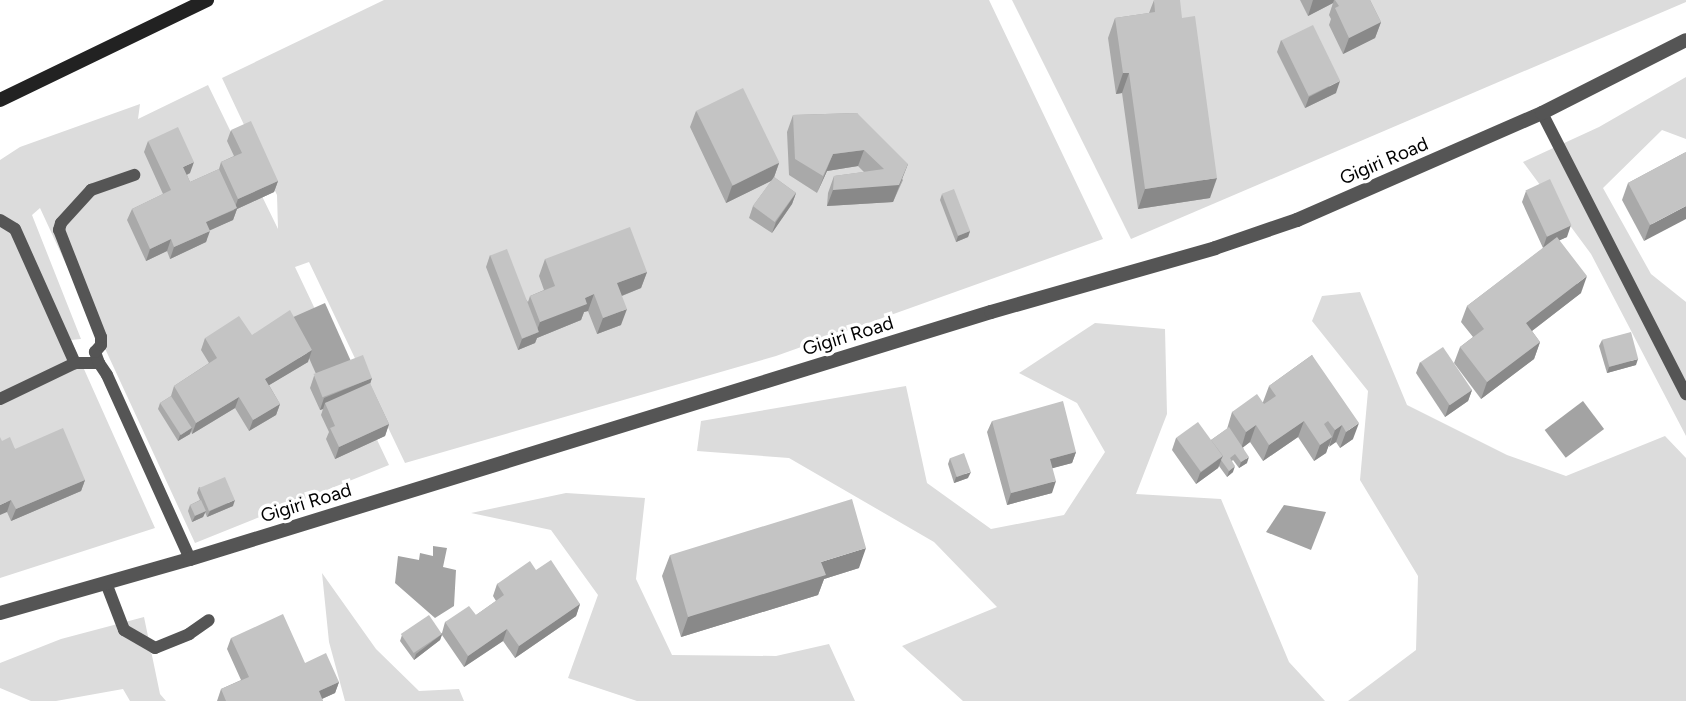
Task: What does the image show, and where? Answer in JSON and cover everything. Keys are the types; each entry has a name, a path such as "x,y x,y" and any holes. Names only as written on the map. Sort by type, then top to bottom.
{"main road":[{"path":"0,100 207,0"}],"street":[{"name":"Gigiri Road","path":"0,613 190,559 978,316 1215,248 1297,220 1542,113 1686,40"}],"lane":[{"path":"1542,113 1686,394"},
{"path":"134,175 91,190 61,223 59,230 101,337 101,345 95,352 99,363 190,559"},
{"path":"0,220 15,229 75,363"},
{"path":"0,399 75,363 99,363"},
{"path":"106,583 124,630 155,648 189,634 209,620"}],"shaded area":[{"path":"384,0 989,0 1103,239 776,356 405,463 309,262 295,267 389,465 195,543 40,208 32,215 81,339 71,340 155,528 0,578 0,160 20,147 140,104 138,119 208,85 278,229 277,195 222,78"},
{"path":"1012,0 1686,0 1686,2 1131,239"},
{"path":"1686,77 1686,139 1662,130 1603,188 1651,274 1686,302 1686,436 1591,254 1523,162 1599,127"},
{"path":"1360,292 1407,405 1507,455 1566,476 1665,436 1686,458 1686,701 1348,701 1416,650 1418,576 1360,480 1368,391 1312,321 1322,296"},
{"path":"325,303 353,365 319,380 291,318"},
{"path":"1095,323 1165,329 1167,414 1136,494 1221,499 1289,662 1325,701 963,701 902,646 997,607 934,542 789,458 697,451 701,421 906,386 927,483 991,529 1064,515 1105,452 1077,403 1019,373"},
{"path":"1583,401 1604,429 1566,458 1545,430"},
{"path":"566,493 645,498 636,579 672,655 776,656 829,644 855,701 637,701 568,678 598,595 551,530 471,513"},
{"path":"1284,505 1326,512 1311,550 1266,532"},
{"path":"433,546 447,548 443,567 456,570 454,606 435,618 395,583 398,556 419,560 420,553 433,556"},
{"path":"322,573 376,649 419,691 459,689 464,701 345,701 329,642"},
{"path":"144,617 160,694 166,701 130,701 123,689 56,701 31,701 0,688 0,663 61,639"}],"building":[{"path":"1154,0 1180,0 1182,18 1195,16 1217,178 1145,189 1129,73 1123,73 1115,18 1155,12"},
{"path":"1335,0 1370,0 1381,22 1349,38 1335,8 1339,6"},
{"path":"1313,25 1340,81 1309,96 1282,40"},
{"path":"743,88 779,163 733,185 696,111"},
{"path":"857,113 908,164 899,185 833,190 834,176 884,169 864,150 833,154 823,176 795,159 793,115"},
{"path":"251,121 278,181 238,199 221,162 242,153 231,130"},
{"path":"178,127 194,162 183,167 190,182 219,169 237,208 206,222 210,231 174,247 171,239 150,249 132,209 171,190 148,141"},
{"path":"1686,152 1686,206 1650,225 1628,183"},
{"path":"774,177 796,193 775,222 753,206"},
{"path":"1550,179 1572,225 1547,237 1526,190"},
{"path":"954,189 970,231 958,236 942,194"},
{"path":"630,227 647,272 617,283 627,309 603,318 594,294 585,298 587,304 540,322 530,296 555,286 545,259"},
{"path":"1557,237 1587,276 1526,323 1540,342 1487,382 1460,347 1484,329 1467,306"},
{"path":"507,249 539,332 522,339 490,255"},
{"path":"290,310 312,350 265,379 280,404 253,420 239,397 196,423 174,386 217,358 205,338 239,316 252,335"},
{"path":"1631,332 1638,359 1609,367 1602,340"},
{"path":"1443,347 1472,390 1450,405 1421,362"},
{"path":"363,355 372,378 322,397 314,374"},
{"path":"1312,355 1359,423 1346,432 1342,425 1335,430 1328,421 1324,424 1332,437 1320,445 1304,421 1269,445 1256,425 1246,432 1232,412 1257,394 1264,404 1276,396 1269,386"},
{"path":"370,383 389,424 339,447 330,428 335,426 325,403"},
{"path":"171,396 192,428 181,435 160,403"},
{"path":"1063,401 1076,452 1050,459 1056,481 1011,493 992,421"},
{"path":"1198,422 1223,456 1201,472 1176,438"},
{"path":"1229,427 1249,457 1241,462 1235,454 1230,458 1235,466 1229,471 1221,460 1223,456 1211,440"},
{"path":"63,428 85,480 16,509 11,500 0,505 0,437 2,441 10,437 15,449"},
{"path":"964,453 971,472 957,477 950,458"},
{"path":"225,477 235,500 209,511 199,488"},
{"path":"852,499 866,548 821,562 826,575 688,617 670,555"},
{"path":"201,500 206,511 195,516 190,505"},
{"path":"551,560 580,604 519,646 507,629 468,656 445,622 469,606 476,615 504,595 497,584 530,561 536,570"},
{"path":"283,614 305,663 326,653 339,682 319,691 323,701 226,701 221,689 249,677 231,638"},
{"path":"429,615 442,634 414,653 401,634"}]}
